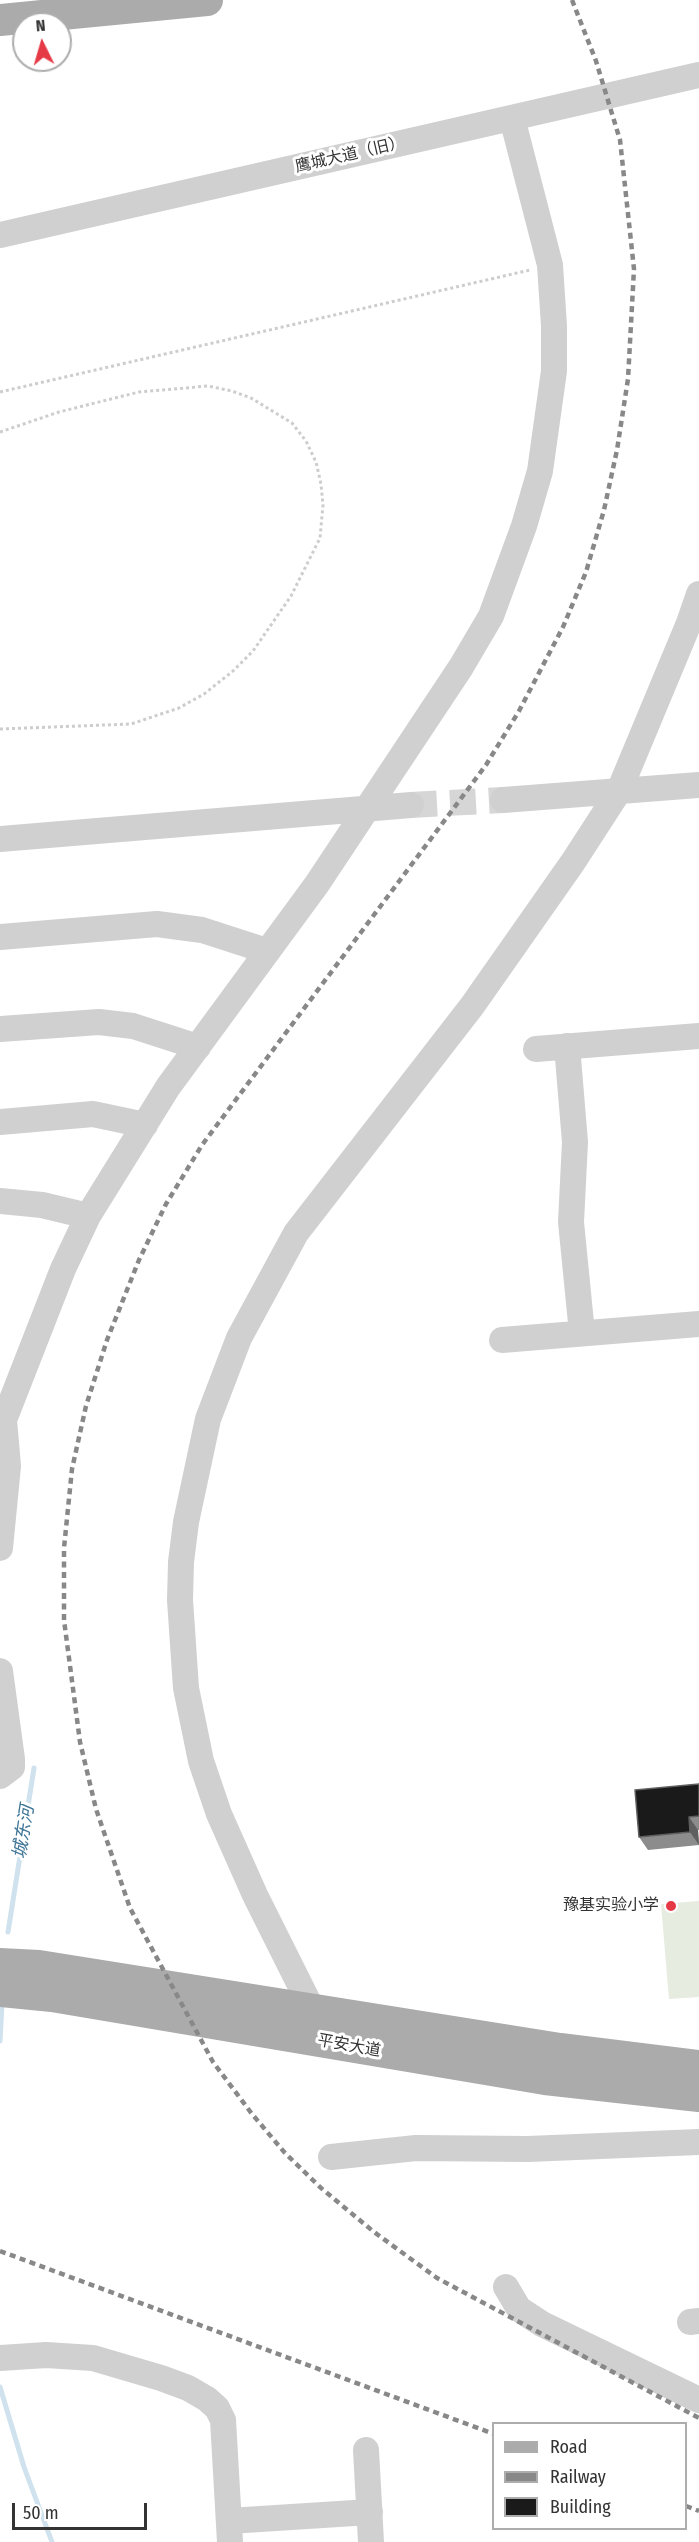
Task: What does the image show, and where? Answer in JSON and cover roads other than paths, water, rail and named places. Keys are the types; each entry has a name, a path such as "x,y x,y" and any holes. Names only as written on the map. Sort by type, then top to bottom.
{"main road":[{"path":"0,20 207,0"},
{"name":"平安大道","path":"0,1964 39,1966 560,2049 699,2066"},
{"name":"平安大道","path":"0,1991 52,1996 545,2079 699,2096"}],"street":[{"name":"鹰城大道（旧）","path":"0,235 699,75"},
{"path":"0,1548 8,1466 4,1420 63,1269 88,1216 168,1087 317,884 461,667 491,616 524,526 540,471 554,371 554,326 550,266 512,118"},
{"path":"313,2011 235,1851 201,1761 192,1724 182,1646 181,1562 186,1522 206,1430 239,1338 296,1233 472,1006 573,862 619,791 699,594"},
{"path":"503,800 699,785"},
{"path":"0,839 411,805"},
{"path":"0,937 157,924 202,930 267,951"},
{"path":"0,1029 99,1022 143,1028 198,1047"},
{"path":"536,1049 699,1036"},
{"path":"567,1046 575,1142 571,1222 582,1333"},
{"path":"0,1122 93,1114 145,1125"},
{"path":"0,1201 42,1205 88,1216"},
{"path":"502,1340 699,1324"},
{"path":"0,1671 12,1759 12,1767 8,1773 0,1776"},
{"path":"331,2157 416,2148 528,2149 699,2142"},
{"path":"507,2287 519,2309 542,2324 699,2400"},
{"path":"3,2358 46,2355 93,2358 161,2378 188,2388 207,2399 217,2408 223,2420 230,2531 370,2512"},
{"path":"366,2450 371,2542"}],"waterway":[{"name":"城东河","path":"8,1932 34,1768"},
{"name":"城东河","path":"0,2041 2,2004"},
{"name":"城东河","path":"0,2387 24,2467 52,2542"}],"tunnel":[{"path":"411,805 503,800"}],"railway":[{"path":"572,0 596,61 620,140 634,269 628,379 617,450 604,510 586,572 563,627 519,711 486,765 202,1145 166,1204 139,1260 107,1340 86,1406 72,1469 64,1548 64,1620 80,1742 96,1809 130,1908 213,2062 252,2114 285,2153 321,2188 374,2232 437,2278 699,2418"},
{"path":"0,2251 492,2433"},
{"path":"687,2506 699,2511"}],"place":[{"name":"豫基实验小学","path":"671,1906"}]}
